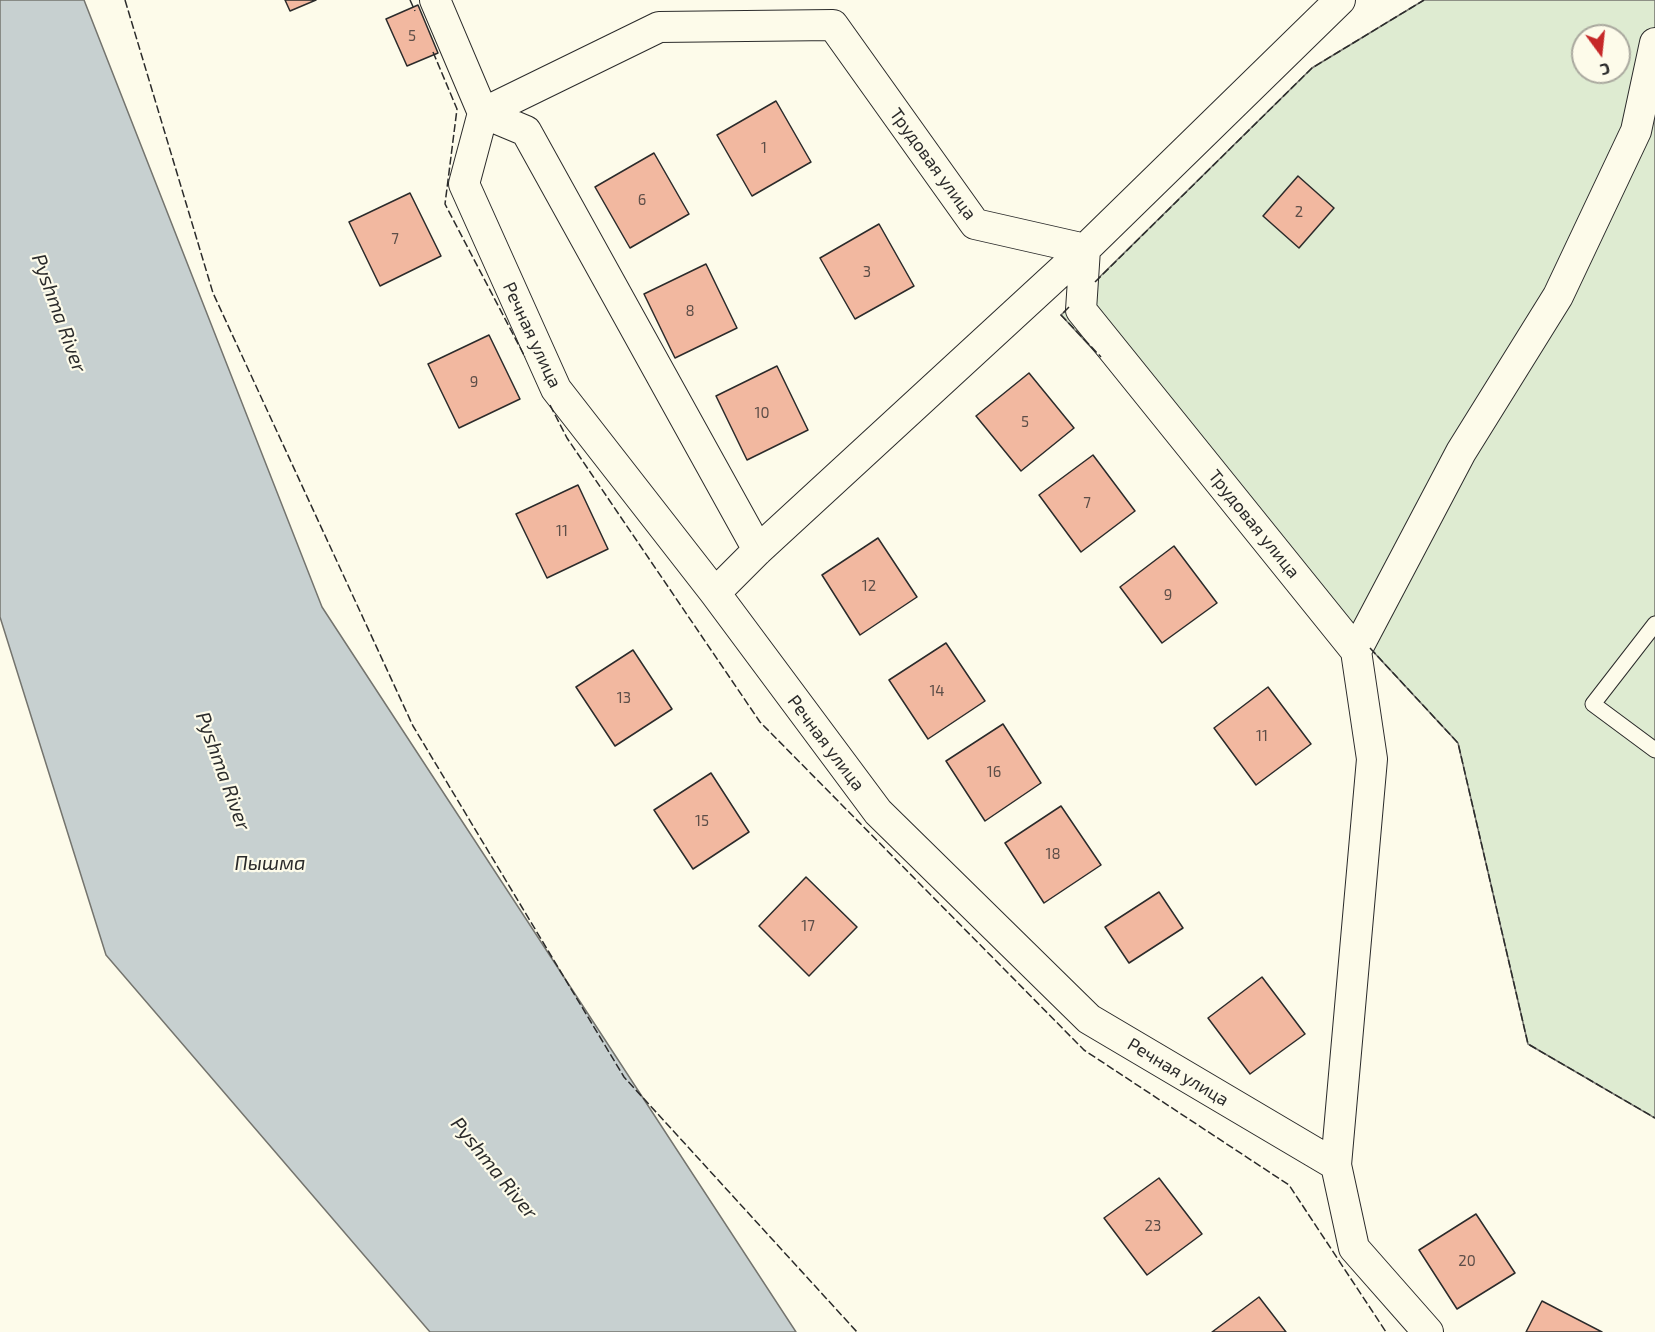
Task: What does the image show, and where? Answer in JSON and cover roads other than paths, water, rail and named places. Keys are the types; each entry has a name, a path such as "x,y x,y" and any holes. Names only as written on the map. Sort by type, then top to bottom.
{"street":[{"path":"435,0 483,113 526,132 758,550"},
{"path":"715,593 758,550 1086,249 1338,0"},
{"name":"Трудовая улица","path":"483,113 659,27 833,25 975,224 1086,249 1081,310 1356,651"},
{"path":"1428,1332 1354,1248 1336,1164 1372,759 1356,651 1461,452 1558,296 1636,131 1655,43"},
{"name":"Речная улица","path":"483,113 464,184 556,389 715,593 878,812 1089,1019 1336,1164"}],"lane":[{"path":"1655,624 1593,704 1655,750"}],"water":[{"name":"Пышма","path":"0,0 84,0 322,607 796,1332 430,1332 106,955 0,617"}],"water label":[{"name":"Pyshma River","path":"59,313"},
{"name":"Pyshma River","path":"223,771"},
{"name":"Pyshma River","path":"494,1168"}]}
